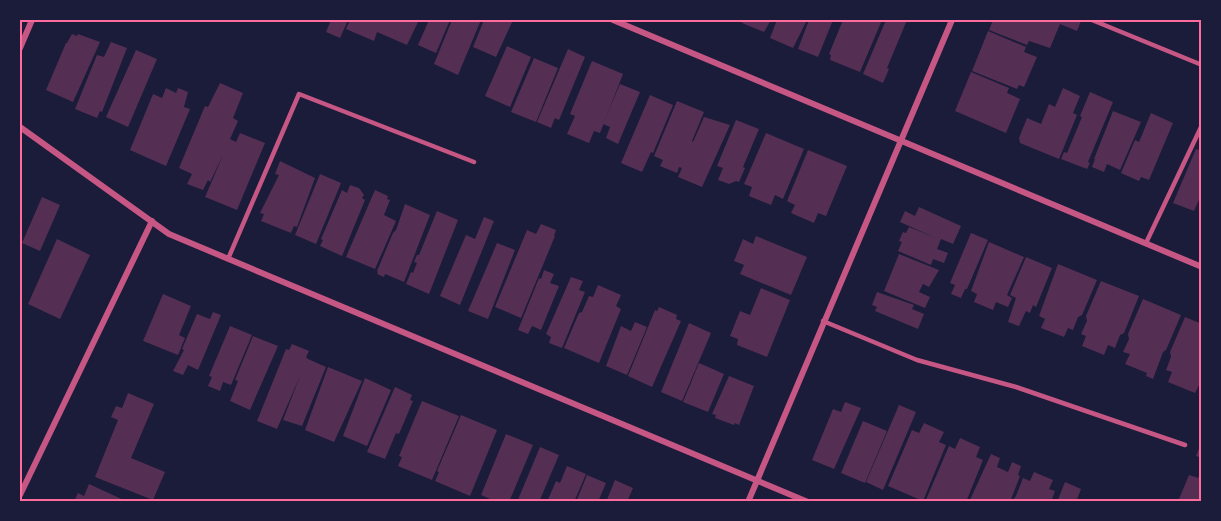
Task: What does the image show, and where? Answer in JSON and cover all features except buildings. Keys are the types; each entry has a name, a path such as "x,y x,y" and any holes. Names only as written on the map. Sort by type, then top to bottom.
{"street":[{"path":"20,48 32,20"},
{"path":"613,20 1202,267"},
{"path":"748,501 952,20"},
{"path":"20,127 168,234 808,501"},
{"path":"20,495 152,221"}],"lane":[{"path":"1092,20 1202,65"},
{"path":"228,259 299,94 474,162"},
{"path":"1146,243 1202,125"},
{"path":"823,321 917,360 1016,387 1185,445"}]}
